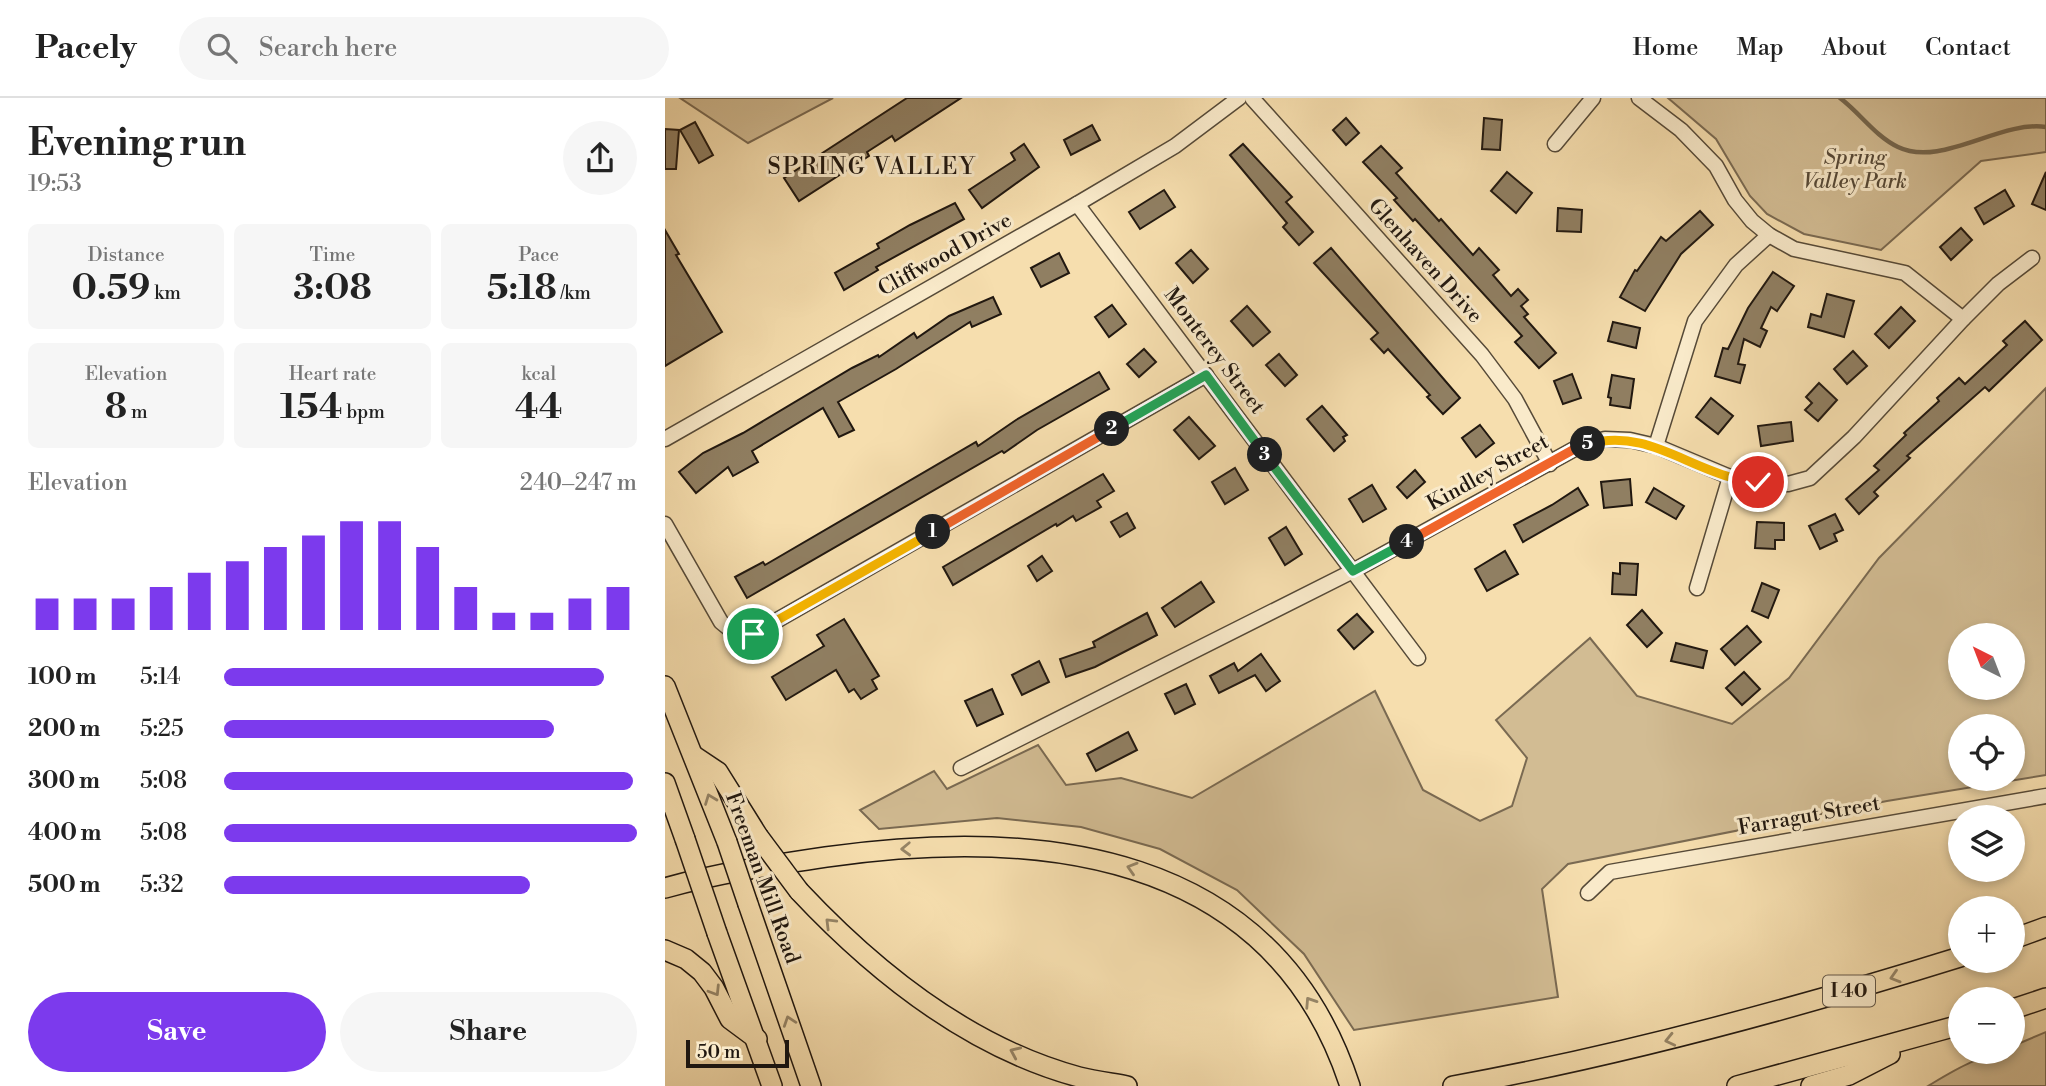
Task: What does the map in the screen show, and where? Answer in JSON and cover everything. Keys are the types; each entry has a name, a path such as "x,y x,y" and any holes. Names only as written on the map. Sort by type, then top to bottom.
{"highway":[{"name":"Freeman Mill Road","path":"665,686 727,842 811,1086"},
{"path":"694,756 718,772 758,836 799,891 857,949 942,1013 1014,1052 1078,1077 1127,1086"},
{"path":"665,783 772,1086"},
{"path":"665,888 764,866 895,849 999,848 1043,851 1126,866 1163,879 1196,895 1222,911 1257,940 1292,976 1311,1003 1342,1062 1350,1086"},
{"path":"2025,935 2046,927"},
{"path":"665,950 686,959 702,972 714,988 730,1019 757,1040"},
{"name":"I 40","path":"1453,1086 1596,1058 1700,1033 1948,961"},
{"path":"2025,1005 2046,998"},
{"path":"1737,1086 1948,1028"},
{"path":"1811,1086 1849,1075 1932,1033"}],"street":[{"name":"Cliffwood Drive","path":"665,439 1077,205 1185,140 1239,98"},
{"name":"Glenhaven Drive","path":"1252,98 1482,355 1515,399 1550,464"},
{"path":"1555,145 1593,98"},
{"path":"1639,98 1681,130 1716,166 1735,200 1752,221 1769,235 1794,249 1905,273 1963,319"},
{"name":"Monterey Street","path":"1077,205 1419,658"},
{"path":"1656,446 1695,321 1735,265 1769,235"},
{"name":"Kindley Street","path":"961,768 1353,571 1578,447 1605,439 1630,440 1656,446 1730,477 1789,484 1810,478 1854,437 1998,284 2032,258"},
{"path":"665,524 725,626 746,634 762,631 1206,375"},
{"path":"1697,588 1730,477"},
{"name":"Farragut Street","path":"1588,893 1610,872 2046,796"}],"green space":[{"path":"680,98 833,98 748,143"},
{"name":"Spring Valley Park","path":"1668,98 2046,98 2046,152 1981,161 1881,250 1804,234 1767,214 1750,196 1716,139"},
{"path":"2046,388 2046,775 2025,778 2025,714 1948,714 1948,791 1568,864 1542,889 1558,997 1354,1030 1304,954 1237,890 1160,849 1081,827 997,818 879,829 860,810 934,771 947,789 1038,745 1066,785 1121,778 1192,798 1375,691 1423,790 1480,821 1512,806 1527,758 1496,720 1590,638 1637,696 1732,724 1789,678 1879,558"},
{"path":"2046,1032 2046,1086 1928,1086 1969,1064 2025,1064 2025,1041"}],"building":[{"path":"907,98 961,98 895,141 892,136 867,152 869,156 799,201 784,178"},
{"path":"1346,118 1359,133 1346,145 1333,130"},
{"path":"1484,118 1502,120 1500,150 1482,149"},
{"path":"695,122 713,155 699,163 680,130"},
{"path":"1092,125 1100,140 1071,155 1064,140"},
{"path":"665,129 679,130 676,169 665,169"},
{"path":"1024,144 1039,167 982,208 969,190 1015,160 1011,153"},
{"path":"1243,144 1292,197 1286,202 1313,232 1299,245 1283,227 1287,223 1230,155"},
{"path":"1381,146 1402,168 1396,173 1439,221 1441,219 1473,255 1479,248 1499,270 1493,275 1511,296 1518,289 1528,300 1521,306 1528,314 1524,317 1556,353 1539,368 1515,342 1522,336 1415,219 1413,221 1394,200 1397,198 1363,162"},
{"path":"1507,172 1532,193 1516,213 1491,191"},
{"path":"2046,172 2046,210 2032,204"},
{"path":"1164,190 1175,207 1140,229 1129,212"},
{"path":"2005,190 2014,206 1984,224 1975,208"},
{"path":"955,203 964,219 876,267 878,270 844,290 835,273 879,248 877,244"},
{"path":"1558,208 1582,210 1581,232 1557,231"},
{"path":"1700,211 1713,225 1681,254 1645,311 1620,297 1635,270 1637,271 1661,237 1666,241"},
{"path":"1961,228 1972,240 1951,260 1940,247"},
{"path":"665,230 679,254 676,255 722,332 665,366"},
{"path":"1331,248 1460,398 1443,414 1427,397 1430,395 1388,349 1384,353 1371,339 1378,333 1314,263"},
{"path":"1191,250 1208,269 1193,283 1176,263"},
{"path":"1059,253 1069,273 1041,287 1031,268"},
{"path":"1773,272 1794,286 1777,311 1771,307 1761,328 1767,331 1760,347 1744,339 1738,364 1745,365 1740,383 1715,376 1723,348 1728,349 1748,308"},
{"path":"1827,294 1854,301 1844,337 1808,327 1811,314 1821,317"},
{"path":"993,297 1001,314 972,327 970,322 838,402 854,430 839,437 823,408 752,451 758,462 733,476 728,467 696,493 679,472 703,453 743,433 852,368 878,355 879,357 914,333 917,338 949,316"},
{"path":"1112,305 1126,324 1109,337 1095,317"},
{"path":"1247,306 1270,332 1253,346 1231,321"},
{"path":"1901,307 1915,321 1889,348 1875,334"},
{"path":"2025,321 2042,340 1989,391 1985,387 1907,456 1910,458 1874,492 1878,496 1859,514 1846,499 1879,470 1874,466 1906,435 1904,433 1939,401 1937,398 1959,378 1965,384 2007,345 2003,341"},
{"path":"1613,322 1640,328 1636,348 1608,341"},
{"path":"1144,349 1156,362 1139,377 1127,364"},
{"path":"1853,351 1867,366 1847,384 1834,369"},
{"path":"1279,354 1297,375 1285,386 1266,365"},
{"path":"1099,372 1109,389 1037,430 1004,453 1002,451 747,598 735,577 763,562 765,565 976,442 978,446 1016,420"},
{"path":"1572,374 1581,398 1563,404 1554,381"},
{"path":"1612,375 1634,379 1630,408 1610,405 1611,398 1608,397"},
{"path":"1819,383 1837,400 1818,421 1805,410 1812,403 1806,397"},
{"path":"1711,398 1733,416 1718,434 1696,417"},
{"path":"1322,406 1347,435 1343,437 1345,441 1334,451 1307,419"},
{"path":"1189,417 1215,446 1199,459 1174,430"},
{"path":"1791,422 1793,441 1761,446 1758,426"},
{"path":"1480,425 1494,443 1476,457 1462,438"},
{"path":"1235,468 1248,490 1225,504 1212,482"},
{"path":"1415,470 1425,482 1407,498 1397,487"},
{"path":"1103,474 1114,491 1097,501 1101,507 1076,521 1073,516 1057,526 1056,524 953,585 943,567"},
{"path":"1630,479 1632,505 1604,508 1601,482"},
{"path":"1372,485 1386,509 1363,522 1349,499"},
{"path":"1578,488 1588,505 1523,542 1514,525"},
{"path":"1654,488 1684,506 1676,519 1646,502"},
{"path":"1127,513 1135,528 1120,537 1111,522"},
{"path":"1835,514 1843,530 1834,534 1837,541 1820,549 1809,526"},
{"path":"1757,522 1784,523 1784,540 1775,540 1775,549 1755,548"},
{"path":"1286,527 1302,554 1285,565 1269,538"},
{"path":"1505,551 1518,574 1487,591 1475,569"},
{"path":"1042,556 1052,571 1037,581 1028,566"},
{"path":"1620,563 1638,564 1636,595 1612,594 1613,573 1620,574"},
{"path":"1201,582 1214,602 1175,627 1162,608"},
{"path":"1762,583 1779,590 1768,618 1752,611"},
{"path":"1642,610 1662,633 1647,647 1627,625"},
{"path":"1147,613 1157,635 1095,667 1066,677 1060,659 1095,647 1093,642"},
{"path":"1357,614 1373,632 1354,649 1338,630"},
{"path":"844,619 879,676 872,680 877,689 861,699 854,689 849,692 836,670 786,700 772,677 824,646 817,635"},
{"path":"1747,626 1761,642 1735,665 1721,649"},
{"path":"1676,643 1707,651 1703,668 1671,661"},
{"path":"1261,654 1280,681 1266,691 1255,675 1219,693 1210,676 1234,663 1238,671"},
{"path":"1039,661 1049,682 1022,695 1012,675"},
{"path":"1744,672 1760,689 1742,705 1726,688"},
{"path":"1186,684 1195,704 1175,714 1165,694"},
{"path":"992,689 1003,714 977,726 965,701"},
{"path":"1128,732 1137,750 1096,771 1087,754"}],"waterway":[{"path":"1840,98 1890,142 1915,152 1952,148 2010,130 2046,127"}],"district":[{"name":"SPRING VALLEY","path":"872,167"}],"route":[{"path":"753,634 1206,375 1353,571 1578,447 1605,439 1630,440 1656,446 1730,477 1758,482"}]}
